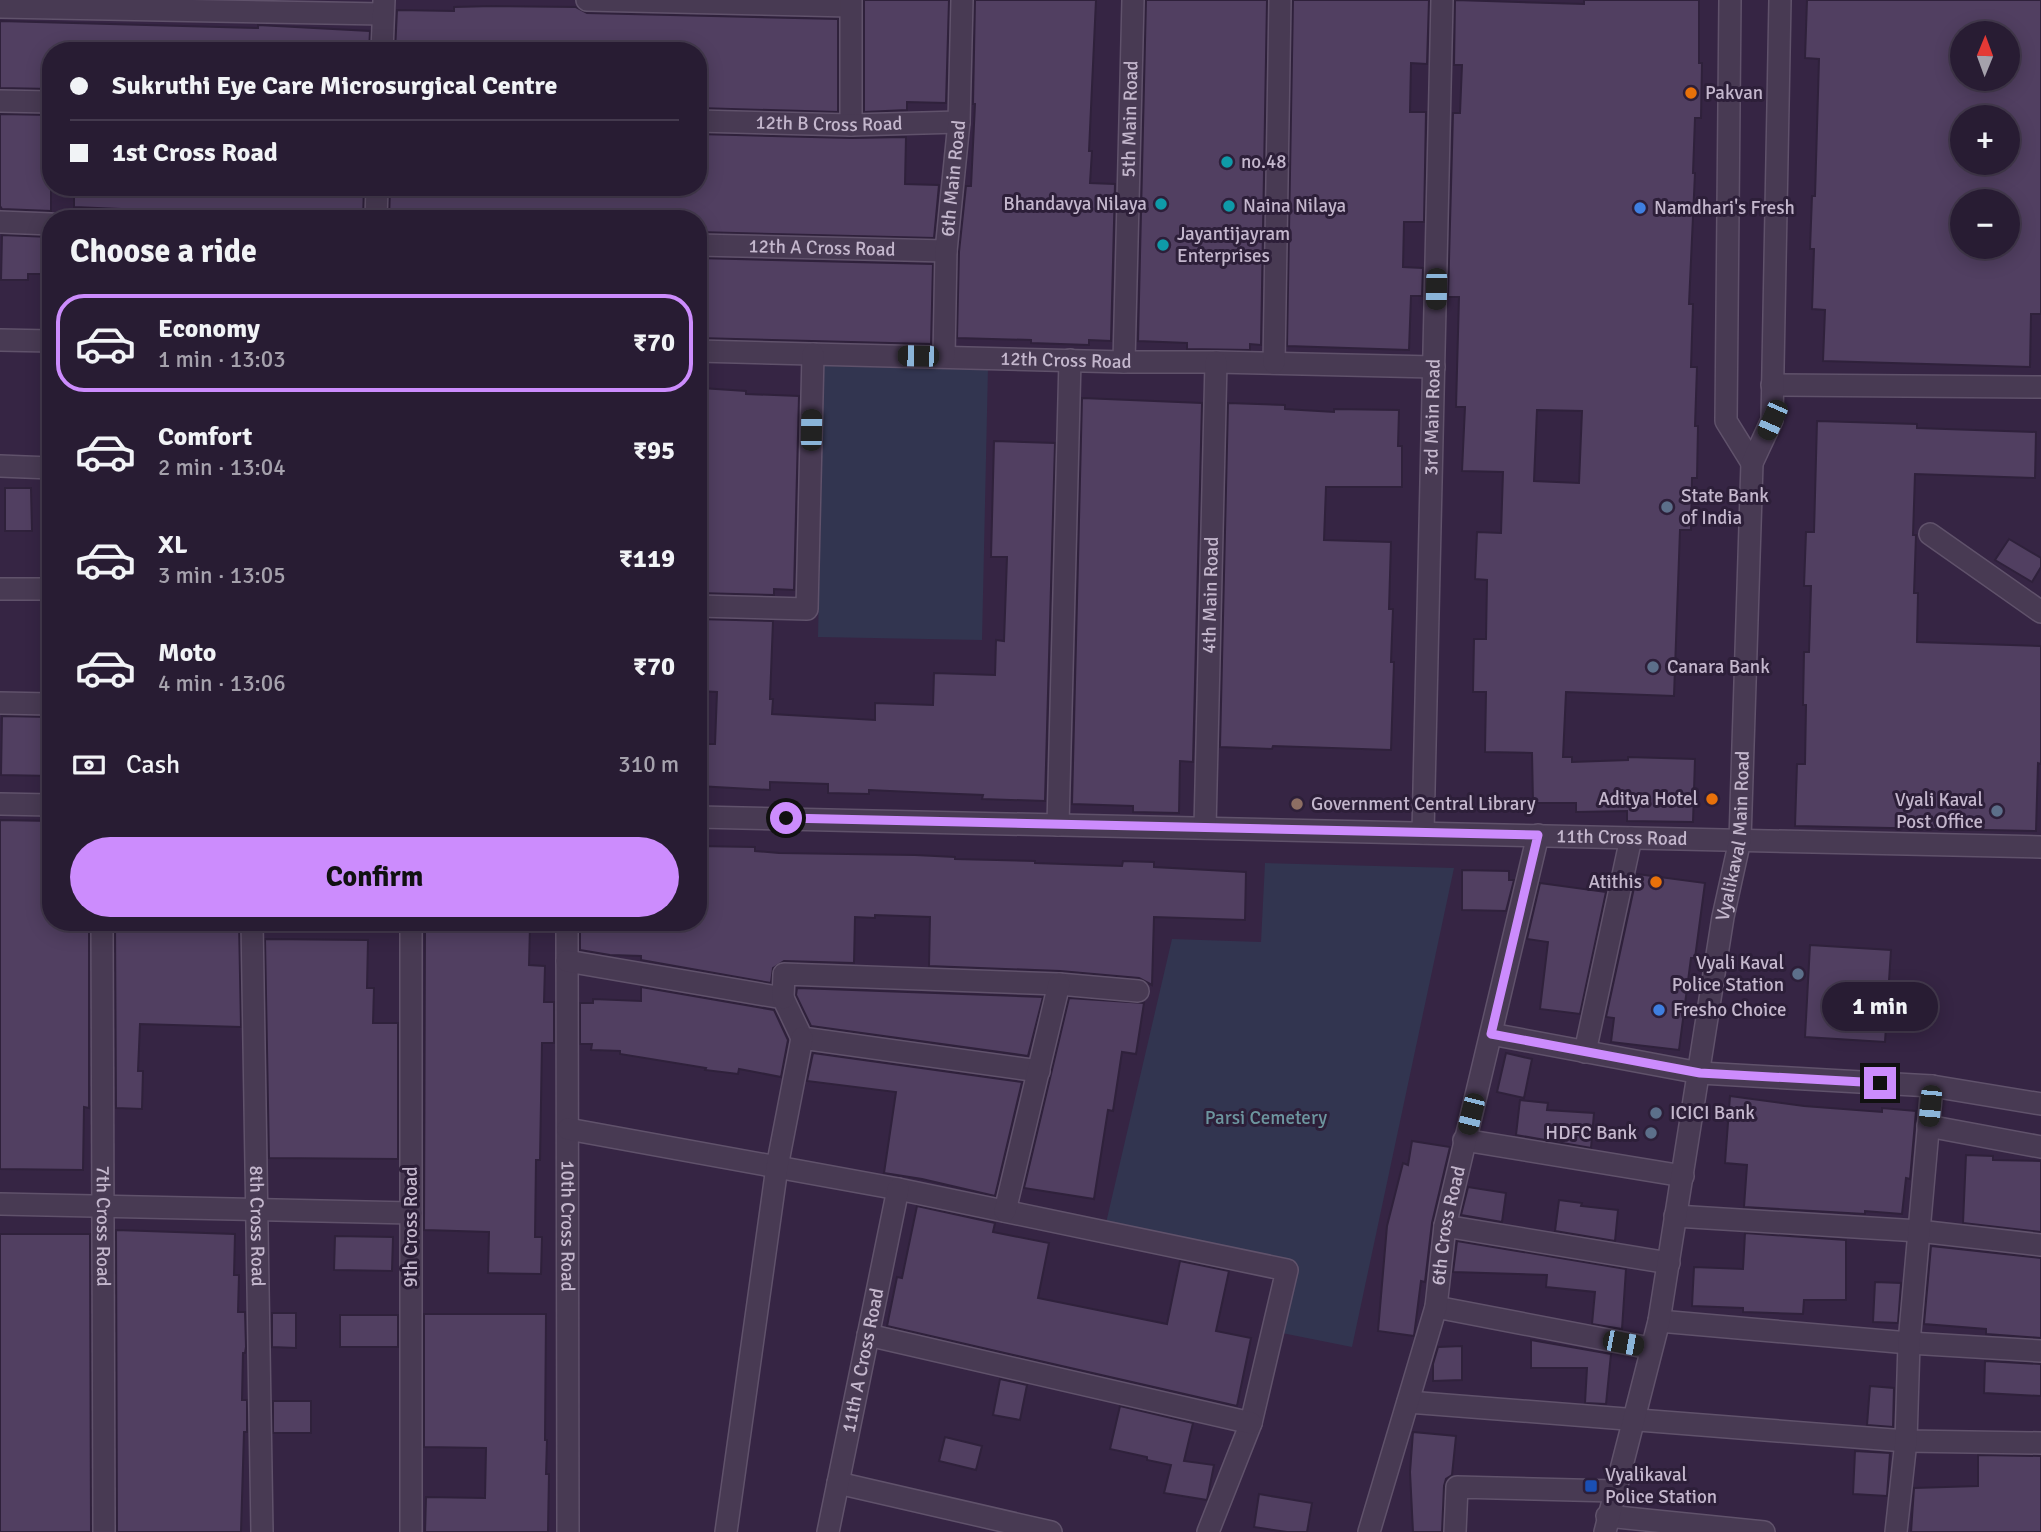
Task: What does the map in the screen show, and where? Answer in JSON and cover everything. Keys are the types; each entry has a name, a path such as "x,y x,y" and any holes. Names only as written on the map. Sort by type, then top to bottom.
{"street":[{"path":"587,0 850,3 851,125"},
{"name":"6th Main Road","path":"944,356 946,251 959,122 962,0"},
{"name":"5th Main Road","path":"1124,362 1133,0"},
{"path":"1275,363 1280,0"},
{"name":"3rd Main Road","path":"1423,833 1442,0"},
{"path":"1730,0 1726,421 1752,463"},
{"name":"Vyalikaval Main Road","path":"1606,1524 1659,1321 1723,917 1740,840 1752,463 1772,420 1780,0"},
{"path":"0,7 384,7 382,42"},
{"path":"0,100 42,102"},
{"name":"12th B Cross Road","path":"707,121 851,125 959,122"},
{"path":"0,222 42,224"},
{"name":"12th A Cross Road","path":"707,245 946,251"},
{"path":"0,340 42,341"},
{"name":"12th Cross Road","path":"707,351 1434,367"},
{"path":"707,606 807,609 813,354"},
{"path":"1058,825 1070,360"},
{"name":"4th Main Road","path":"1205,828 1216,362"},
{"path":"1772,385 2041,387"},
{"path":"0,466 42,468"},
{"path":"1930,534 2041,612"},
{"path":"0,589 42,589"},
{"path":"0,703 42,704"},
{"path":"0,804 42,805"},
{"name":"11th Cross Road","path":"707,817 2041,847"},
{"name":"6th Cross Road","path":"1369,1532 1436,1307 1445,1226 1538,835"},
{"path":"1585,1052 1631,838"},
{"name":"7th Cross Road","path":"102,931 104,1532"},
{"name":"8th Cross Road","path":"252,931 262,1532"},
{"name":"9th Cross Road","path":"411,931 411,1532"},
{"name":"10th Cross Road","path":"567,931 568,1532"},
{"path":"567,961 783,998"},
{"path":"726,1532 777,1167 802,1038 783,998 784,974 1059,984 1138,991"},
{"path":"1005,1211 1059,984"},
{"path":"1491,1034 1700,1073 1931,1086 2041,1104"},
{"path":"802,1038 1039,1071"},
{"path":"1896,1532 1906,1441 1909,1343 1931,1086"},
{"path":"1928,1126 2041,1147"},
{"path":"568,1129 898,1189 1287,1270 1251,1423 1208,1532"},
{"path":"1464,1140 1683,1176"},
{"name":"11th A Cross Road","path":"828,1532 898,1189"},
{"path":"0,1203 411,1213"},
{"path":"1675,1216 1919,1231 2041,1245"},
{"path":"1445,1226 1669,1263"},
{"path":"1436,1307 1650,1348"},
{"path":"1659,1321 1909,1343 2041,1351"},
{"path":"868,1335 1251,1423"},
{"path":"1408,1402 1906,1441 2041,1443"},
{"path":"838,1483 1051,1532"},
{"path":"1455,1532 1457,1487 1614,1491"},
{"path":"1606,1524 1765,1532"}],"green space":[{"path":"824,364 988,367 982,640 818,637"},
{"name":"Parsi Cemetery","path":"1265,863 1454,868 1352,1347 1282,1333 1297,1265 1106,1223 1172,939 1261,942"}],"building":[{"path":"864,0 949,0 946,103 907,102 907,110 864,112"},
{"path":"975,0 1096,0 1090,183 1115,184 1111,341 1089,340 1089,345 957,338 959,252 966,186 971,186 975,104"},
{"path":"1146,0 1267,0 1261,345 1250,344 1250,350 1187,349 1187,343 1138,341"},
{"path":"1293,0 1429,0 1427,64 1411,63 1410,112 1426,112 1424,222 1404,222 1403,267 1423,268 1422,296 1411,296 1409,350 1287,346"},
{"path":"1455,0 1584,4 1584,0 1699,0 1701,118 1695,118 1689,304 1693,304 1691,367 1697,367 1697,478 1692,478 1691,530 1680,530 1674,696 1566,692 1563,757 1572,757 1572,762 1628,760 1628,757 1695,759 1693,822 1627,821 1627,811 1576,812 1576,803 1533,803 1532,753 1485,752 1486,692 1473,692 1474,639 1486,639 1487,580 1475,579 1477,532 1501,533 1503,472 1462,471 1465,407 1456,407 1459,297 1448,297 1453,113 1460,113 1462,65 1454,65","holes":["1537,410 1582,411 1579,483 1534,481"]},
{"path":"1807,0 2041,0 2041,314 2031,314 2030,367 1823,361 1825,310 1812,309 1814,249 1810,249 1812,196 1815,196 1819,59 1805,58"},
{"path":"454,7 576,7 587,13 838,19 838,112 707,108 707,42 395,42 397,10 454,11"},
{"path":"0,21 258,28 258,25 370,31 369,42 42,42 42,89 0,88"},
{"path":"0,114 42,115 42,196 51,196 51,210 2,209"},
{"path":"707,134 906,137 905,184 939,185 934,238 707,232 707,210 389,210 390,196 707,196"},
{"path":"74,196 364,196 363,210 143,210 74,207"},
{"path":"2,235 42,237 42,274 28,274 28,280 1,280"},
{"path":"707,258 933,264 931,344 707,338"},
{"path":"707,388 746,391 746,394 799,396 794,590 774,589 774,595 707,593"},
{"path":"1082,398 1202,403 1193,762 1180,761 1179,813 1133,812 1133,806 1072,804"},
{"path":"1228,403 1285,405 1285,409 1334,412 1334,409 1399,410 1398,446 1402,446 1402,487 1326,487 1324,540 1391,542 1389,609 1393,609 1391,662 1394,662 1391,750 1220,747"},
{"path":"1817,421 2036,432 2035,478 1915,474 1913,535 1916,535 1914,593 1918,593 1917,642 2041,646 2041,764 2038,763 2036,831 1795,826 1797,764 1805,764 1804,652 1809,652 1811,586 1804,586 1806,532 1814,532"},
{"path":"994,441 1055,443 1045,801 982,799 983,795 869,790 869,794 828,793 828,784 770,782 770,790 707,786 707,744 715,744 717,692 707,691 707,619 773,621 770,699 773,699 772,714 875,720 875,703 933,705 934,673 995,675 996,640 1004,641 1007,557 991,557"},
{"path":"5,488 31,488 32,531 5,531"},
{"path":"2009,539 2041,558 2041,567 2032,582 1995,560"},
{"path":"2,716 42,717 42,776 1,775"},
{"path":"0,820 42,821 42,931 89,931 89,1108 84,1107 83,1170 0,1169"},
{"path":"707,846 755,847 755,851 779,853 915,855 1035,863 1122,866 1123,861 1154,862 1154,867 1246,872 1245,920 1154,917 1152,985 1139,978 1060,971 929,966 930,917 855,917 854,963 784,961 773,968 771,983 641,960 641,956 580,950 580,931 707,931"},
{"path":"1462,870 1509,871 1509,880 1514,880 1506,911 1462,910"},
{"path":"1637,874 1705,883 1695,958 1691,958 1679,1050 1611,1042 1614,1018 1606,1017"},
{"path":"1540,883 1606,892 1580,1014 1540,1009 1548,942 1527,939"},
{"path":"115,931 239,931 241,1027 140,1024 138,1071 143,1071 142,1109 116,1108"},
{"path":"425,931 530,931 529,965 545,966 544,1002 554,1002 554,1043 542,1043 540,1160 536,1160 535,1237 542,1237 541,1274 488,1273 489,1232 424,1230"},
{"path":"265,939 368,940 367,988 374,988 373,1023 398,1023 398,1159 269,1158"},
{"path":"1810,945 1891,950 1885,1042 1805,1037"},
{"path":"641,987 774,1010 788,1040 781,1077 739,1069 738,1074 705,1070 706,1068 620,1054 620,1051 591,1050 592,1044 580,1044 580,1003 593,1003 593,999 641,1001"},
{"path":"797,988 1043,997 1028,1056 811,1026 796,995"},
{"path":"1069,998 1144,1003 1136,1054 1122,1052 1113,1111 1108,1110 1094,1199 1024,1188"},
{"path":"813,1053 1022,1082 995,1196 884,1173 896,1092 807,1081"},
{"path":"1506,1053 1532,1059 1524,1098 1497,1092"},
{"path":"1730,1096 1804,1106 1882,1112 1882,1108 1916,1111 1910,1179 1906,1178 1902,1214 1744,1207 1747,1165 1725,1163"},
{"path":"1520,1100 1548,1103 1547,1110 1594,1113 1591,1148 1516,1135"},
{"path":"1412,1141 1450,1147 1432,1223 1425,1282 1421,1281 1414,1336 1378,1331 1387,1226 1403,1163 1408,1165"},
{"path":"1966,1155 1993,1156 1993,1160 2041,1161 2041,1232 1963,1223"},
{"path":"1468,1187 1506,1193 1502,1222 1461,1215"},
{"path":"1559,1200 1582,1203 1581,1206 1618,1210 1615,1241 1555,1231"},
{"path":"917,1206 995,1223 993,1232 1049,1243 1038,1298 1167,1324 1180,1261 1229,1271 1216,1331 1251,1338 1237,1406 887,1326 897,1277 902,1278"},
{"path":"116,1230 235,1234 234,1275 239,1275 238,1312 245,1312 246,1347 243,1353 242,1400 247,1400 247,1432 244,1432 241,1532 117,1532"},
{"path":"1745,1233 1846,1240 1846,1300 1804,1300 1803,1314 1743,1312 1743,1308 1692,1306 1694,1267 1743,1269"},
{"path":"0,1234 90,1234 91,1532 0,1532"},
{"path":"335,1236 393,1237 392,1271 334,1270"},
{"path":"1457,1241 1626,1269 1622,1329 1592,1324 1595,1292 1546,1287 1547,1275 1453,1272"},
{"path":"1931,1246 2041,1258 2041,1338 1986,1334 1986,1329 1924,1324"},
{"path":"1875,1282 1901,1283 1898,1323 1873,1322"},
{"path":"272,1313 296,1313 296,1348 272,1347"},
{"path":"424,1314 546,1314 545,1440 546,1474 549,1474 548,1532 425,1532 426,1497 485,1498 486,1448 424,1447"},
{"path":"340,1315 398,1315 398,1347 340,1347"},
{"path":"1531,1340 1611,1354 1606,1404 1585,1403 1587,1368 1531,1368"},
{"path":"1462,1346 1462,1380 1433,1381 1433,1364 1438,1347"},
{"path":"1985,1361 2041,1364 2041,1396 1984,1393"},
{"path":"1000,1379 1027,1385 1020,1420 993,1415"},
{"path":"1870,1386 1894,1388 1893,1427 1867,1425"},
{"path":"273,1401 311,1401 311,1433 273,1433"},
{"path":"1120,1406 1193,1423 1184,1461 1214,1465 1207,1500 1164,1493 1171,1465 1110,1449"},
{"path":"1413,1432 1456,1436 1452,1475 1446,1479 1444,1486 1442,1532 1413,1532 1410,1472"},
{"path":"945,1437 982,1446 976,1470 939,1461"},
{"path":"1855,1451 1890,1453 1887,1496 1853,1494"},
{"path":"1978,1455 2041,1456 2041,1532 1911,1532 1914,1488 1978,1486"},
{"path":"1259,1494 1312,1503 1307,1532 1254,1527"}],"place":[{"name":"Pakvan","path":"1691,93"},
{"name":"no.48","path":"1227,162"},
{"name":"Bhandavya Nilaya","path":"1161,204"},
{"name":"Naina Nilaya","path":"1229,206"},
{"name":"Namdhari's Fresh","path":"1640,208"},
{"name":"Jayantijayram Enterprises","path":"1163,245"},
{"name":"State Bank of India","path":"1667,507"},
{"name":"Canara Bank","path":"1653,667"},
{"name":"Aditya Hotel","path":"1712,799"},
{"name":"Government Central Library","path":"1297,804"},
{"name":"Vyali Kaval Post Office","path":"1997,811"},
{"name":"Atithis","path":"1656,882"},
{"name":"Vyali Kaval Police Station","path":"1798,974"},
{"name":"Fresho Choice","path":"1659,1010"},
{"name":"ICICI Bank","path":"1656,1113"},
{"name":"HDFC Bank","path":"1651,1133"},
{"name":"Vyalikaval Police Station","path":"1591,1486"}],"route":[{"path":"786,818 1538,835 1491,1034 1700,1073 1880,1083"}]}
